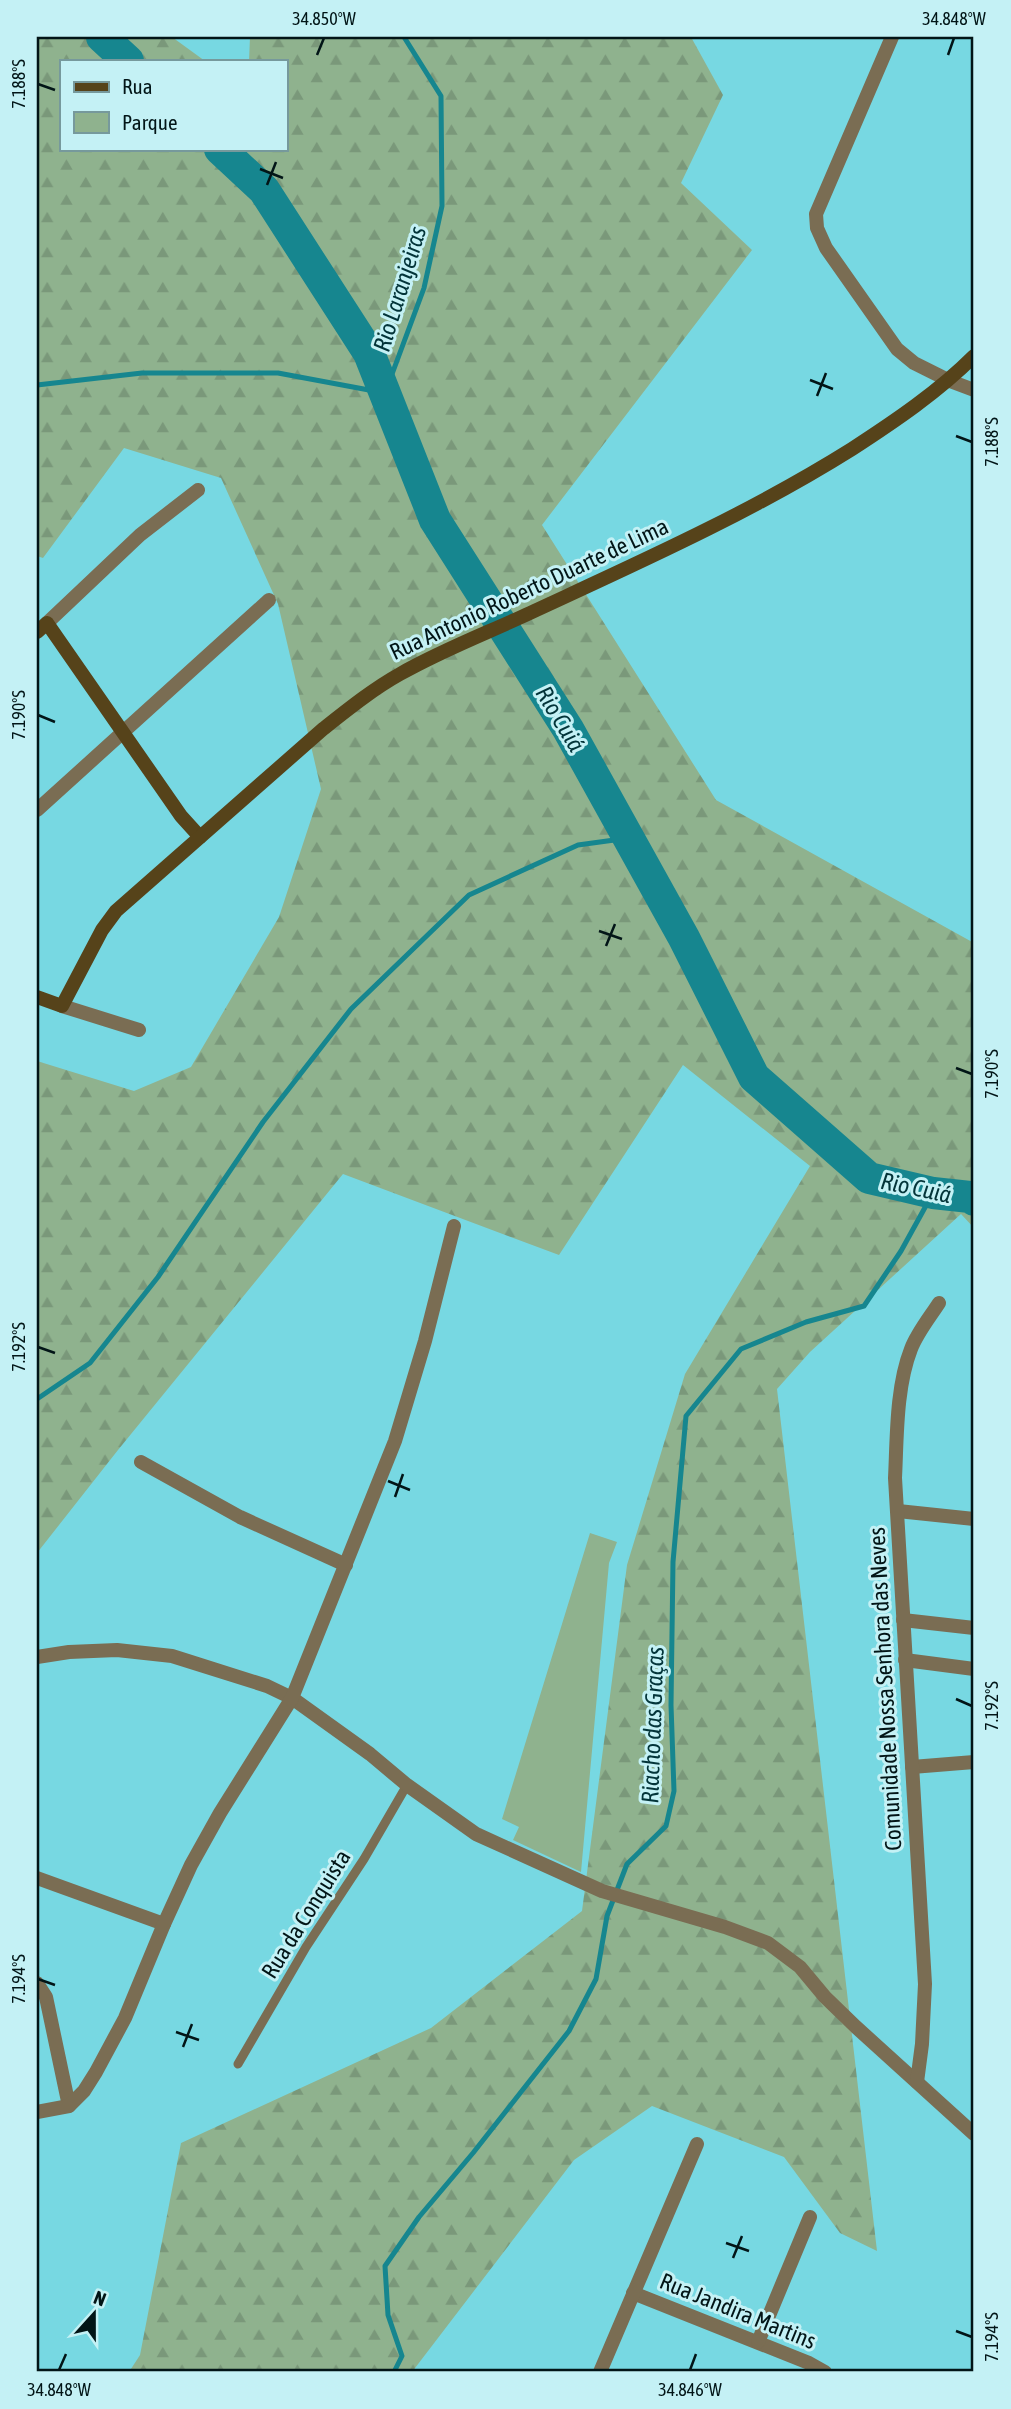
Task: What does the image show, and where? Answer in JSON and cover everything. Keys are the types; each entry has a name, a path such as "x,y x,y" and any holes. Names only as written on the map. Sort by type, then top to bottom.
{"main road":[{"name":"Rua Antonio Roberto Duarte de Lima","path":"62,1006 102,930 116,911 323,729 359,701 398,675 444,651 527,615 738,515 784,490 878,432 950,381 974,356"},
{"path":"42,627 125,733 181,816 194,842"},
{"path":"37,997 62,1006"}],"street":[{"path":"891,37 816,214 817,228 826,248 897,349 914,363 974,390"},
{"path":"42,627 140,535 198,490"},
{"path":"37,810 269,600"},
{"path":"62,1006 139,1030"},
{"path":"37,2112 68,2106 84,2091 125,2018 164,1924 220,1813 292,1698 395,1441 425,1341 454,1226"},
{"name":"Comunidade Nossa Senhora das Neves","path":"916,2082 922,2044 925,1984 895,1478 904,1371 911,1347 939,1303"},
{"path":"141,1462 240,1517 346,1565"},
{"path":"898,1511 974,1519"},
{"path":"903,1620 974,1628"},
{"path":"37,1657 69,1652 117,1650 172,1656 267,1686 292,1698 476,1835 602,1891 725,1927 768,1943 800,1967 833,2005 974,2134"},
{"path":"905,1660 974,1668"},
{"path":"912,1767 974,1762"},
{"path":"37,1878 164,1924"},
{"path":"37,1983 46,1997 68,2106"},
{"path":"600,2372 697,2144"},
{"path":"758,2342 810,2217"},
{"name":"Rua Jandira Martins","path":"633,2293 758,2342 825,2372"}],"lane":[{"name":"Rua da Conquista","path":"238,2064 306,1947 364,1859 407,1786"}],"green space":[{"path":"37,37 172,37 204,60 60,60 60,150 287,150 287,60 249,60 250,37 691,37 723,95 681,183 752,250 542,525 716,800 974,943 974,1228 961,1214 810,1352 777,1389 877,2251 840,2233 784,2157 652,2106 574,2160 412,2372 129,2372 140,2355 181,2143 431,2028 582,1911 627,1565 685,1374 810,1166 683,1065 559,1255 343,1174 37,1553 37,1061 134,1091 191,1067 279,917 321,789 278,604 221,478 124,448 43,558 37,556"},
{"path":"590,1533 617,1542 609,1563 581,1872 513,1840 519,1827 502,1819"}],"waterway":[{"name":"Rio Cuiá","path":"102,37 127,60"},
{"name":"Rio Laranjeiras","path":"37,385 142,373 278,373 385,393 424,288 442,206 441,96 404,37"},
{"name":"Rio Cuiá","path":"221,150 264,190 369,353 435,520 568,729 684,938 754,1077 869,1178 933,1193 970,1197 974,1200"},
{"path":"37,1399 90,1363 158,1277 263,1122 351,1009 469,895 578,845 629,838"},
{"name":"Riacho das Graças","path":"394,2372 402,2356 388,2315 385,2266 419,2217 569,2031 596,1979 607,1916 627,1864 666,1826 674,1791 671,1705 673,1562 686,1416 741,1349 806,1322 864,1306 901,1251 933,1193"}]}
